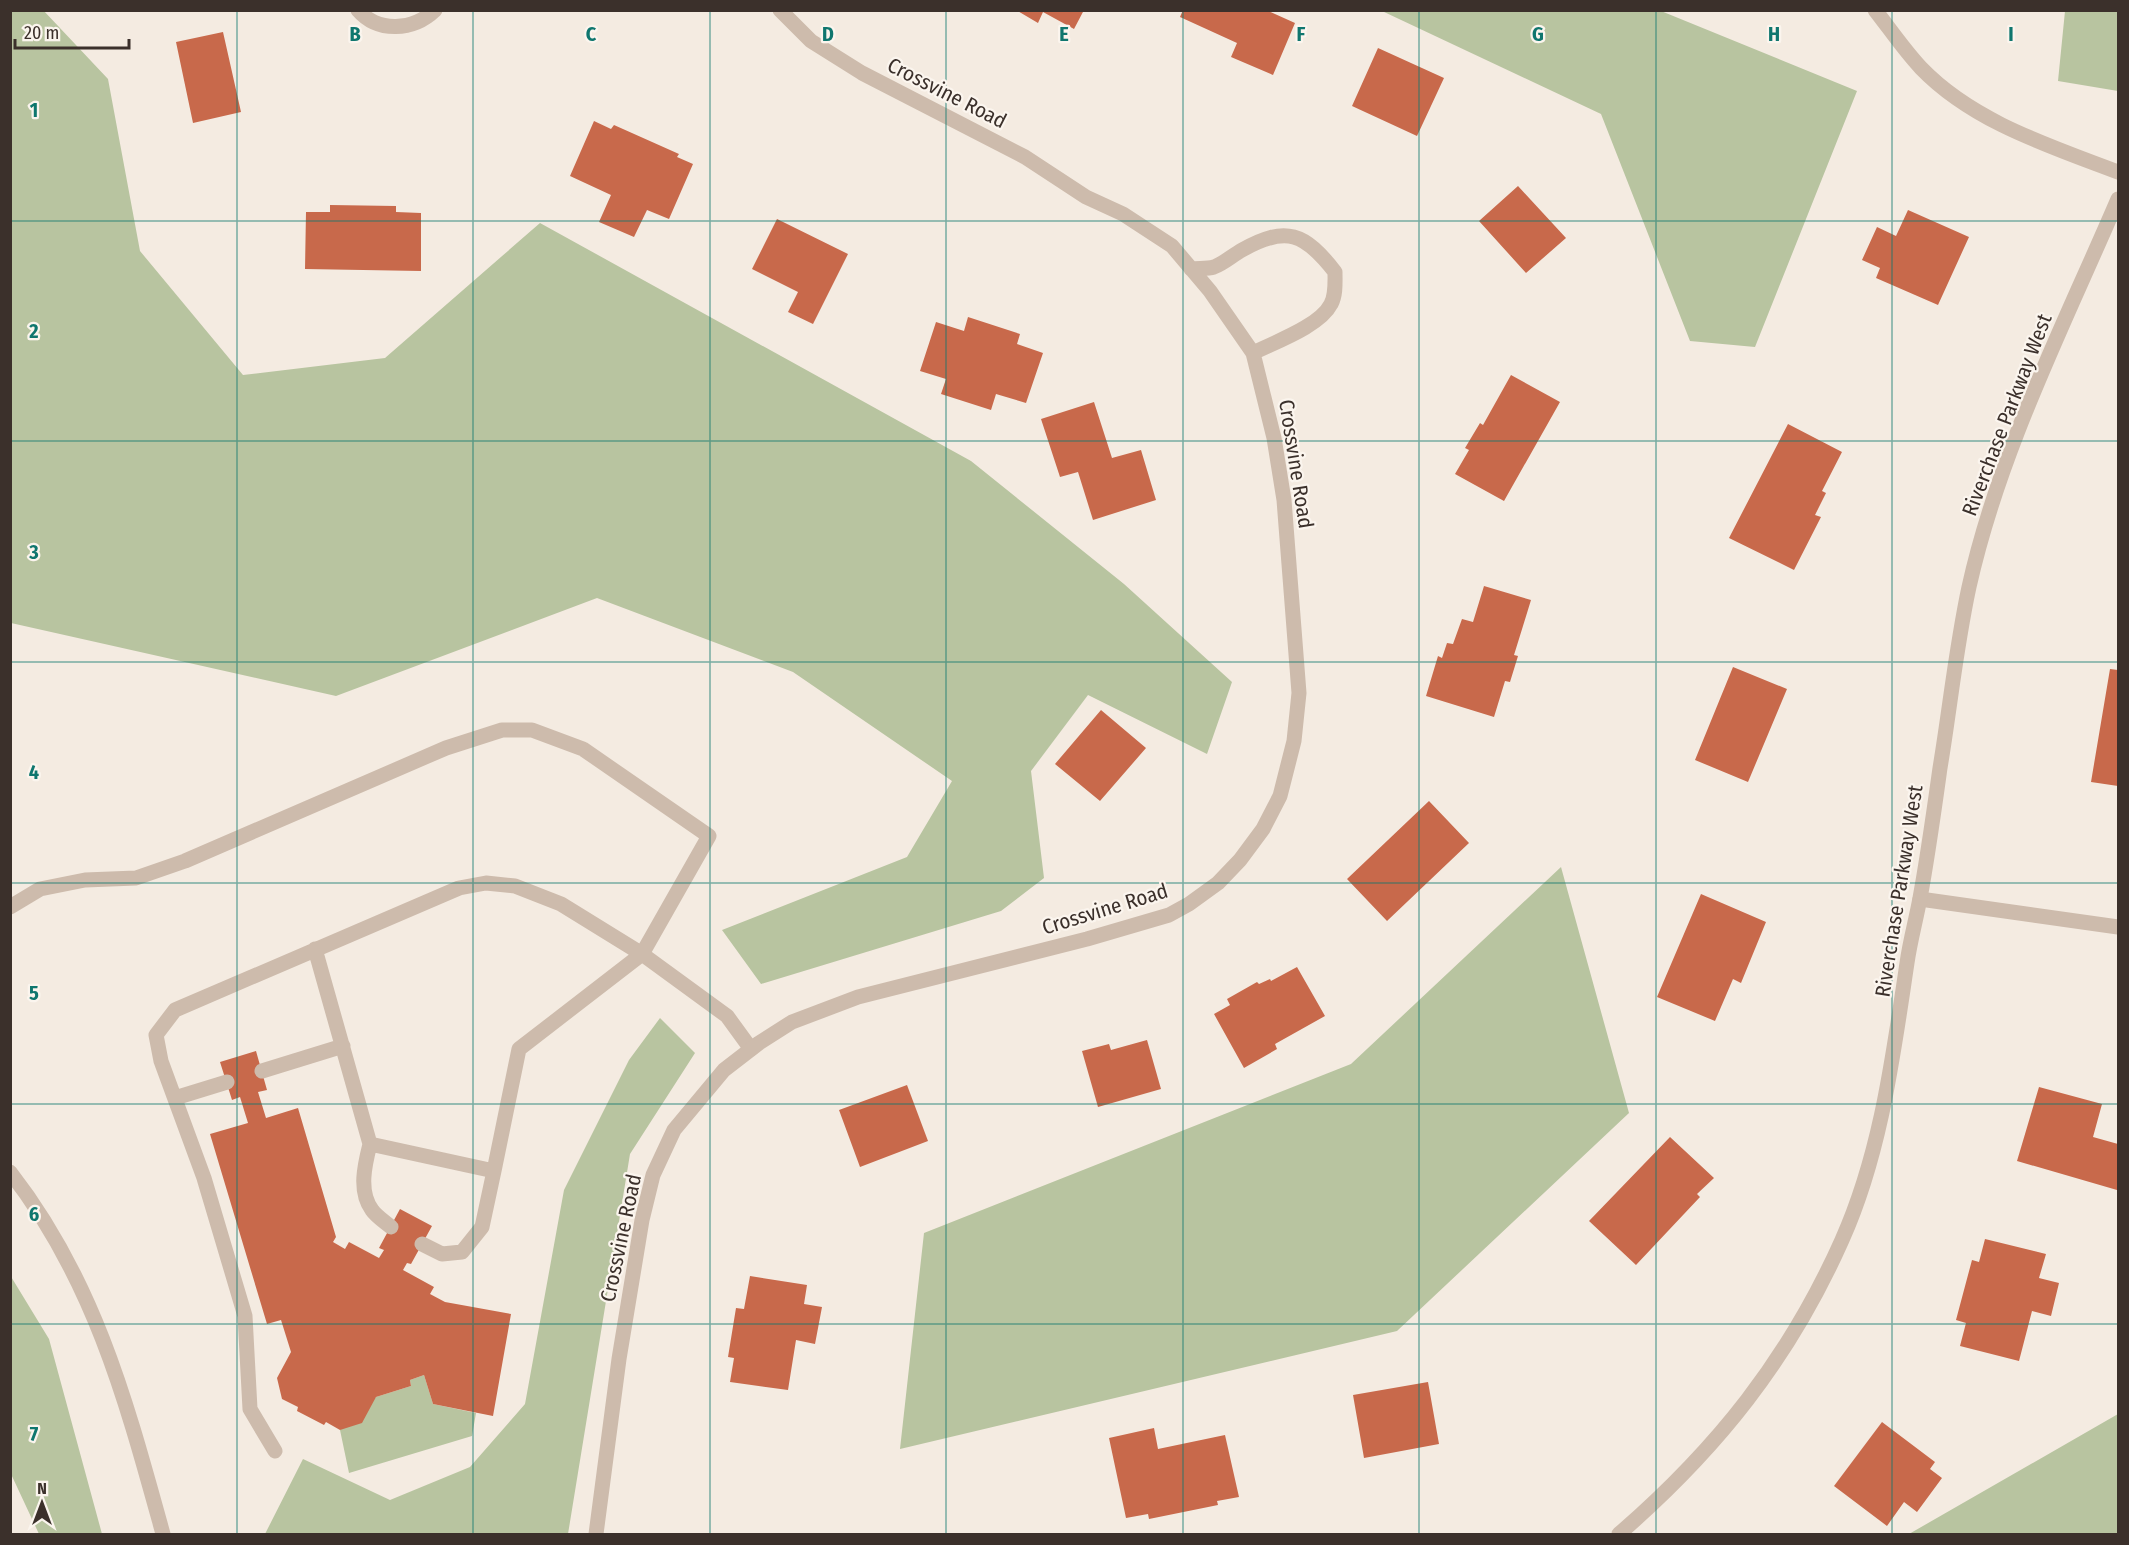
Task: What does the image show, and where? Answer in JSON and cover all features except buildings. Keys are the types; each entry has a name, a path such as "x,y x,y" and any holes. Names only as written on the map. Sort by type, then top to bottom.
{"street":[{"path":"358,10 368,22 393,27 413,24 435,10"},
{"name":"Crossvine Road","path":"596,1534 619,1359 642,1220 653,1175 674,1130 723,1070 792,1022 858,997 1087,939 1169,915 1218,883 1240,860 1263,829 1280,796 1294,741 1299,693 1284,500 1274,438 1253,353 1210,291 1172,246 1123,214 1086,197 1025,157 862,72 811,41 780,10"},
{"path":"1875,10 1922,69 1968,105 1997,123 2118,172"},
{"name":"Riverchase Parkway West","path":"1619,1534 1691,1469 1745,1407 1802,1319 1843,1238 1870,1159 1892,1070 1908,958 1920,899 1969,591 1982,536 2022,422 2118,199"},
{"path":"1191,269 1214,267 1256,242 1276,235 1293,236 1316,247 1335,272 1332,302 1326,312 1311,324 1253,353"},
{"path":"10,907 40,889 85,880 136,878 185,861 446,748 502,730 532,730 583,750 709,836 642,954 519,1049 482,1227 462,1252 442,1254 422,1244"},
{"path":"275,1450 250,1409 245,1316 204,1178 161,1061 156,1035 174,1010 459,888 486,883 515,886 561,904 642,954 727,1017 751,1049"},
{"path":"1920,899 2118,927"},
{"path":"315,949 370,1144 364,1171 364,1185 372,1210 391,1227"},
{"path":"262,1071 343,1046"},
{"path":"174,1098 226,1082"},
{"path":"370,1144 494,1172"},
{"path":"10,1172 41,1211 90,1305 128,1407 163,1534"}],"green space":[{"path":"43,10 108,79 140,251 243,375 385,358 540,223 971,461 1124,584 1232,682 1207,754 1088,695 1031,771 1044,878 1001,911 761,984 722,930 907,857 952,781 793,672 597,598 336,696 11,623 11,11"},
{"path":"1382,11 1661,11 1857,91 1755,347 1690,341 1601,114"},
{"path":"2065,11 2118,11 2118,91 2058,81"},
{"path":"1561,867 1629,1113 1397,1331 900,1449 924,1233 1351,1064"},
{"path":"660,1018 695,1053 630,1154 568,1534 265,1534 303,1459 390,1500 470,1467 525,1404 564,1190 629,1060"},
{"path":"10,1275 49,1339 102,1534 39,1534 11,1474"},
{"path":"424,1375 433,1404 476,1413 472,1436 349,1473 340,1430 376,1397 411,1386 410,1380"},
{"path":"2118,1414 2118,1534 1909,1534"}]}
